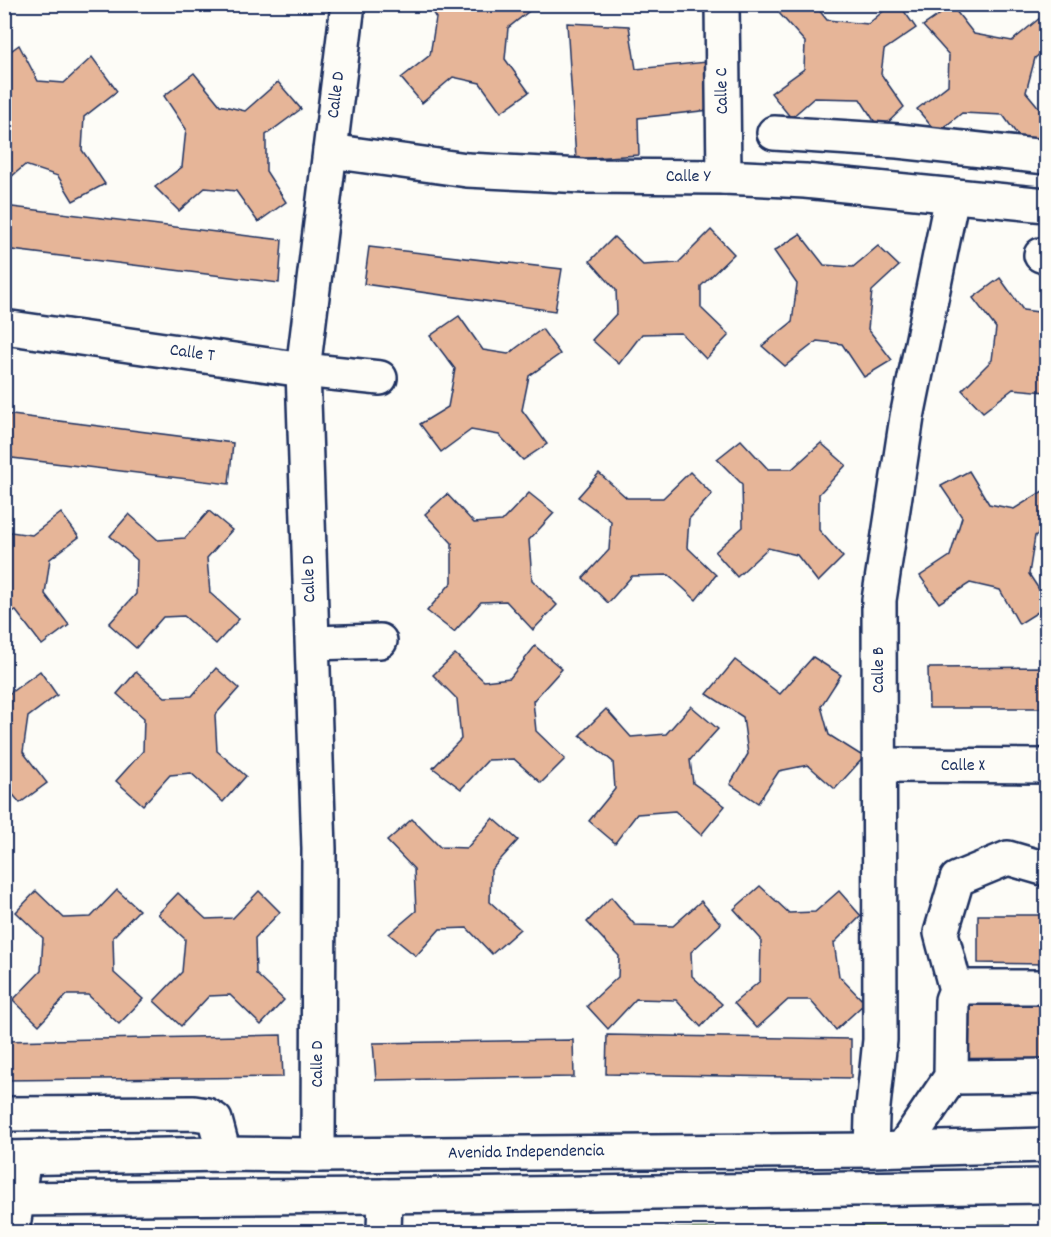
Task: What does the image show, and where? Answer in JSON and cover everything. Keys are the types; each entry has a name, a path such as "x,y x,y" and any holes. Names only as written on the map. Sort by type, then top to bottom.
{"street":[{"name":"Calle D","path":"318,1155 319,849 303,370 348,4"},
{"name":"Calle C","path":"722,4 724,177"},
{"path":"774,133 898,141 1047,157"},
{"path":"898,141 898,190"},
{"name":"Calle Y","path":"330,151 467,170 583,176 724,177 805,181 1047,205"},
{"name":"Calle B","path":"887,1149 872,1116 880,1040 879,600 907,417 952,196"},
{"name":"Calle T","path":"4,327 303,370 380,378"},
{"path":"313,643 380,641"},
{"name":"Calle X","path":"880,765 1047,766"},
{"path":"887,1149 951,1077 952,1000 956,990 941,933 957,879 1008,858 1047,869"},
{"path":"956,990 964,987 1047,987"},
{"path":"951,1077 1047,1076"},
{"path":"4,1114 194,1113 207,1115 214,1120 224,1154"},
{"name":"Avenida Independencia","path":"14,1158 224,1154 887,1149 1047,1145"},
{"path":"12,1233 11,1198 14,1158"},
{"path":"11,1198 385,1196 1047,1186"},
{"path":"384,1233 385,1196"}],"green space":[{"path":"1005,1224 1004,1232 410,1232"}],"building":[{"path":"427,4 538,4 508,28 505,59 529,92 501,112 480,83 453,77 422,103 401,78 430,55 436,18"},
{"path":"789,4 814,4 827,20 868,24 892,4 899,4 916,28 884,50 881,74 904,107 880,130 860,99 814,98 791,118 771,93 804,69 805,42 779,13"},
{"path":"952,6 974,34 1012,41 1041,17 1046,24 1046,49 1035,58 1026,92 1046,116 1046,131 1026,147 1003,115 962,113 937,133 917,109 948,85 949,55 923,26"},
{"path":"567,23 629,26 636,69 707,62 710,110 638,118 639,155 576,159"},
{"path":"19,45 38,81 64,83 92,57 117,91 84,117 82,150 105,184 73,201 58,176 25,165 4,183 4,56"},
{"path":"194,73 220,105 245,111 278,82 301,109 266,135 266,171 286,202 258,222 236,191 205,188 179,211 155,187 182,167 186,129 164,96"},
{"path":"4,206 282,240 279,283 4,249"},
{"path":"711,230 734,254 701,286 701,308 729,335 706,359 681,333 642,334 619,364 592,340 617,313 616,290 590,261 614,237 643,265 678,263"},
{"path":"800,234 824,265 853,267 878,246 899,266 872,291 868,329 892,360 864,377 842,344 817,341 785,366 762,346 792,322 797,284 774,251"},
{"path":"369,247 562,269 555,311 364,284"},
{"path":"1000,278 1023,310 1046,313 1046,392 1013,389 983,412 962,390 992,360 996,328 973,298"},
{"path":"459,316 483,350 508,354 542,329 560,354 529,376 522,410 547,444 523,460 499,435 471,430 441,452 420,424 448,407 455,369 430,336"},
{"path":"4,414 233,443 229,484 4,457"},
{"path":"741,440 768,469 792,469 821,443 846,465 819,494 819,530 843,557 818,582 797,555 768,548 737,577 715,552 743,527 742,484 717,459"},
{"path":"969,471 989,504 1014,509 1046,489 1046,528 1035,536 1029,574 1046,600 1046,607 1019,624 1000,590 970,583 939,603 920,576 950,556 962,517 941,486"},
{"path":"690,472 712,494 689,519 687,547 716,575 696,600 669,575 632,576 608,603 583,578 609,550 611,521 578,497 599,473 627,498 663,498"},
{"path":"529,493 554,513 529,540 532,580 557,605 533,630 506,601 481,602 454,632 427,611 452,582 452,543 425,514 447,494 474,523 502,521"},
{"path":"209,511 232,530 207,558 210,593 239,619 216,644 184,616 163,617 136,648 109,624 136,594 137,560 110,536 129,514 158,540 185,538"},
{"path":"61,513 79,537 50,559 45,594 69,625 42,645 16,611 4,610 4,531 32,535"},
{"path":"535,646 562,669 533,701 536,731 565,759 541,783 514,759 488,760 461,789 433,768 461,739 457,699 433,675 455,654 484,681 510,678"},
{"path":"813,657 841,675 821,706 829,735 864,757 835,789 808,765 779,771 758,803 730,784 748,754 743,717 707,694 735,660 780,694"},
{"path":"1046,667 1046,708 929,708 928,668"},
{"path":"216,668 239,688 215,715 217,751 246,776 223,802 191,773 170,775 143,805 116,781 143,751 144,718 117,694 136,672 165,697 192,696"},
{"path":"40,671 57,695 28,717 23,752 47,783 20,803 4,784 4,693 10,693"},
{"path":"691,706 718,729 690,760 693,783 725,806 701,835 675,811 637,814 615,843 589,821 615,789 613,762 580,735 606,709 631,737 666,734"},
{"path":"493,818 518,840 491,870 490,902 520,929 492,954 467,928 440,929 416,956 389,934 416,911 414,869 387,841 412,819 440,847 467,848"},
{"path":"760,886 789,913 815,912 839,891 861,916 834,943 839,976 865,1003 836,1030 810,1000 788,1000 757,1028 734,1003 760,981 761,939 734,909"},
{"path":"117,890 139,910 113,937 114,973 143,999 119,1024 88,995 67,995 39,1025 13,1000 41,971 43,938 16,912 36,891 64,918 91,917"},
{"path":"259,891 280,912 255,938 256,974 284,1000 261,1025 230,995 209,996 181,1026 154,1001 182,972 185,939 158,914 178,893 206,919 233,918"},
{"path":"611,897 635,925 673,926 701,901 721,924 691,952 692,976 722,1004 701,1027 676,1000 636,999 608,1029 587,1006 618,977 619,956 587,922"},
{"path":"978,915 1046,915 1046,964 978,963"},
{"path":"970,996 1046,998 1046,1064 969,1062"},
{"path":"281,1035 283,1077 4,1080 4,1041"},
{"path":"607,1035 851,1039 851,1078 606,1074"},
{"path":"573,1040 574,1077 376,1080 373,1043"}]}
